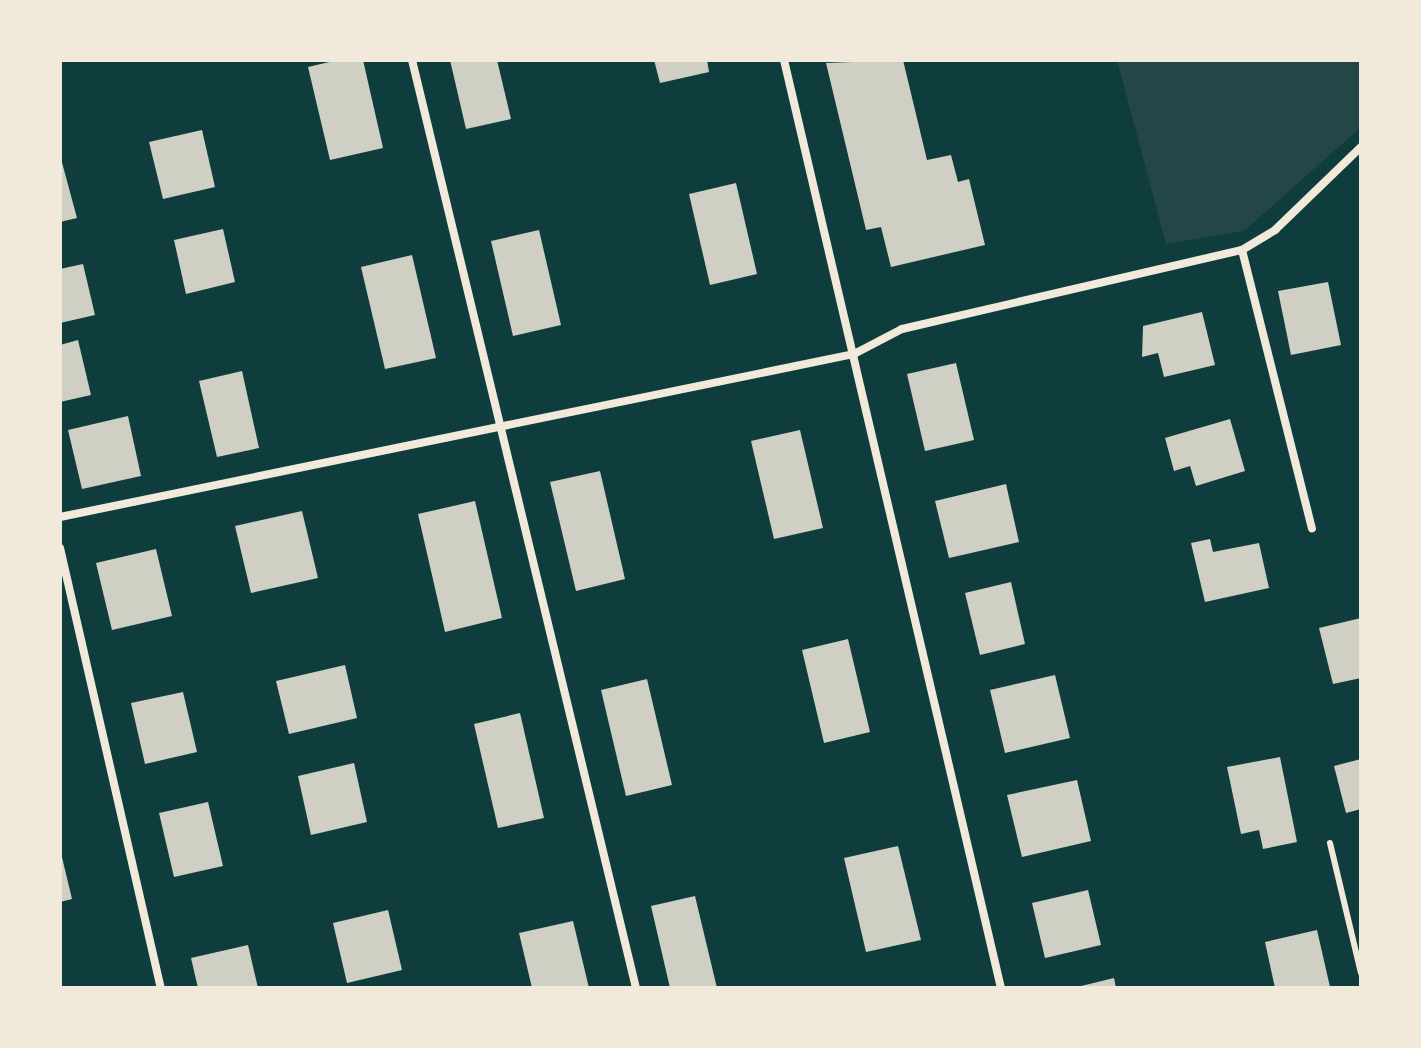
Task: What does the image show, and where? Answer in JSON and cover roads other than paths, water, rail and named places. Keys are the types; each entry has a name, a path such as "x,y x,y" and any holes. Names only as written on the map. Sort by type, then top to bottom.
{"street":[{"path":"412,60 636,988"},
{"path":"784,60 1001,988"},
{"path":"60,517 498,422 854,354 902,329 1242,250 1275,230 1361,147"},
{"path":"1242,250 1312,528"},
{"path":"60,548 161,988"}],"lane":[{"path":"1330,843 1361,973"}]}
